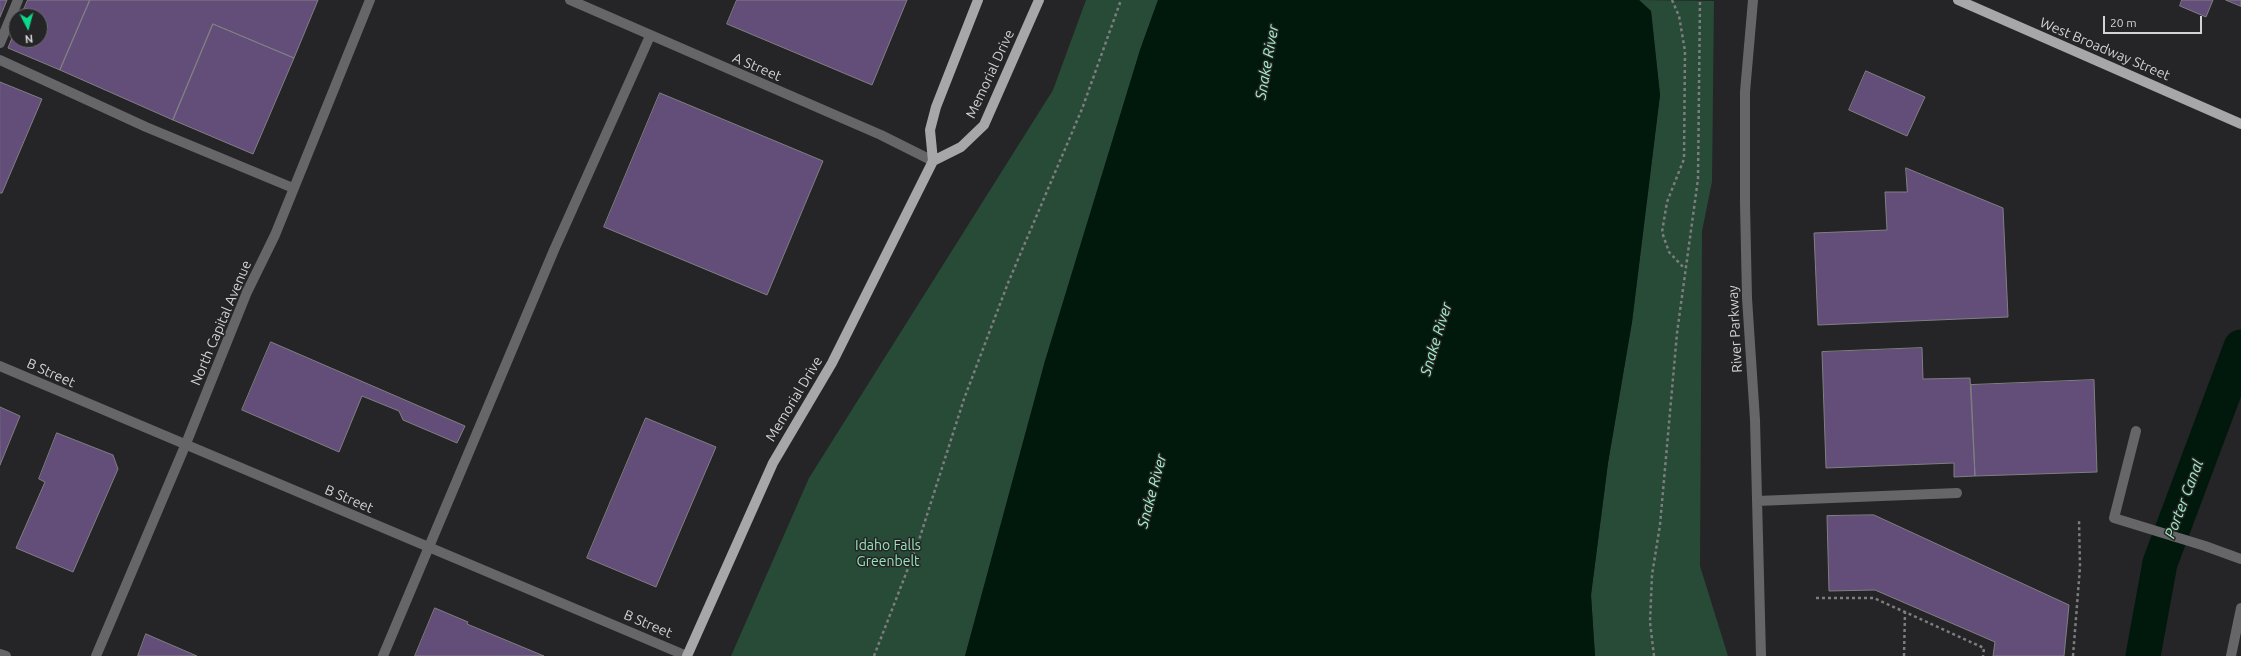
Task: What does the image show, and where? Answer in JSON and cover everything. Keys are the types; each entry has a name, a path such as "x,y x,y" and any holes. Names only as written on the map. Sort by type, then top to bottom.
{"main road":[{"path":"933,161 930,130 936,107 978,0"},
{"name":"Memorial Drive","path":"687,656 773,463 832,362 933,161 961,147 984,124 1039,0"},
{"name":"West Broadway Street","path":"1958,0 2241,124"}],"street":[{"path":"0,43 18,0"},
{"name":"North Capital Avenue","path":"96,656 185,446 247,292 274,235 370,0"},
{"name":"A Street","path":"570,0 881,135 933,161"},
{"name":"River Parkway","path":"1753,0 1746,92 1745,204 1761,656"},
{"path":"383,656 554,250 650,36"},
{"path":"0,60 104,109 293,188"},
{"name":"B Street","path":"0,366 185,446 687,656"},
{"path":"2136,431 2114,518 2129,521 2241,559"},
{"path":"1756,501 1957,493"},
{"path":"2231,656 2241,608"},
{"path":"0,654 6,656"}],"path":[{"path":"874,656 919,540 964,399 1008,283 1082,109 1121,0"},
{"path":"1672,0 1679,16 1685,51 1684,159 1667,202 1662,232 1669,252 1684,268"},
{"path":"1654,656 1650,622 1652,575 1660,525 1684,268 1698,179 1700,0"},
{"path":"2073,656 2080,567 2080,520"},
{"path":"1816,598 1874,598 1984,648 1983,656"},
{"path":"1904,656 1905,612"}],"green space":[{"name":"Idaho Falls Greenbelt","path":"1086,0 1158,0 1140,50 1045,361 965,656 731,656 809,478 1053,90"},
{"path":"1639,0 1714,1 1712,182 1702,231 1700,566 1728,656 1595,656 1591,595 1608,463 1632,322 1660,95 1651,11"}],"water":[{"name":"Snake River","path":"1158,0 1639,0 1651,11 1660,95 1632,322 1608,463 1591,595 1595,656 965,656 1045,361 1140,50"}],"building":[{"path":"0,0 7,0 0,17"},
{"path":"28,0 90,0 60,70 8,48 48,48 48,8 24,8"},
{"path":"90,0 318,0 294,58 213,24 173,120 60,70"},
{"path":"737,0 907,0 872,85 727,24"},
{"path":"2182,0 2213,0 2206,17 2180,6"},
{"path":"2226,0 2241,0 2241,6"},
{"path":"213,24 294,58 253,154 173,120"},
{"path":"1866,71 1925,97 1907,136 1849,110"},
{"path":"0,82 42,99 2,193 0,193"},
{"path":"660,93 823,161 767,295 604,227"},
{"path":"1906,168 2003,208 2008,317 1818,325 1814,233 1887,230 1885,192 1907,192"},
{"path":"271,342 465,426 457,443 403,420 399,411 362,396 339,452 242,410"},
{"path":"1922,348 1923,379 1970,378 1975,476 1954,477 1954,463 1826,468 1822,352"},
{"path":"2094,380 2097,472 1975,476 1971,385"},
{"path":"0,407 20,416 0,465"},
{"path":"646,418 716,447 656,587 587,558"},
{"path":"57,433 113,455 118,469 73,572 16,548 45,482 39,479"},
{"path":"1874,515 2069,605 2064,656 1993,656 1995,642 1875,590 1829,591 1827,516"},
{"path":"435,608 468,622 467,624 544,656 415,656"},
{"path":"146,634 197,656 138,656"}],"waterway":[{"name":"Porter Canal","path":"2143,656 2160,563 2241,347"}]}
